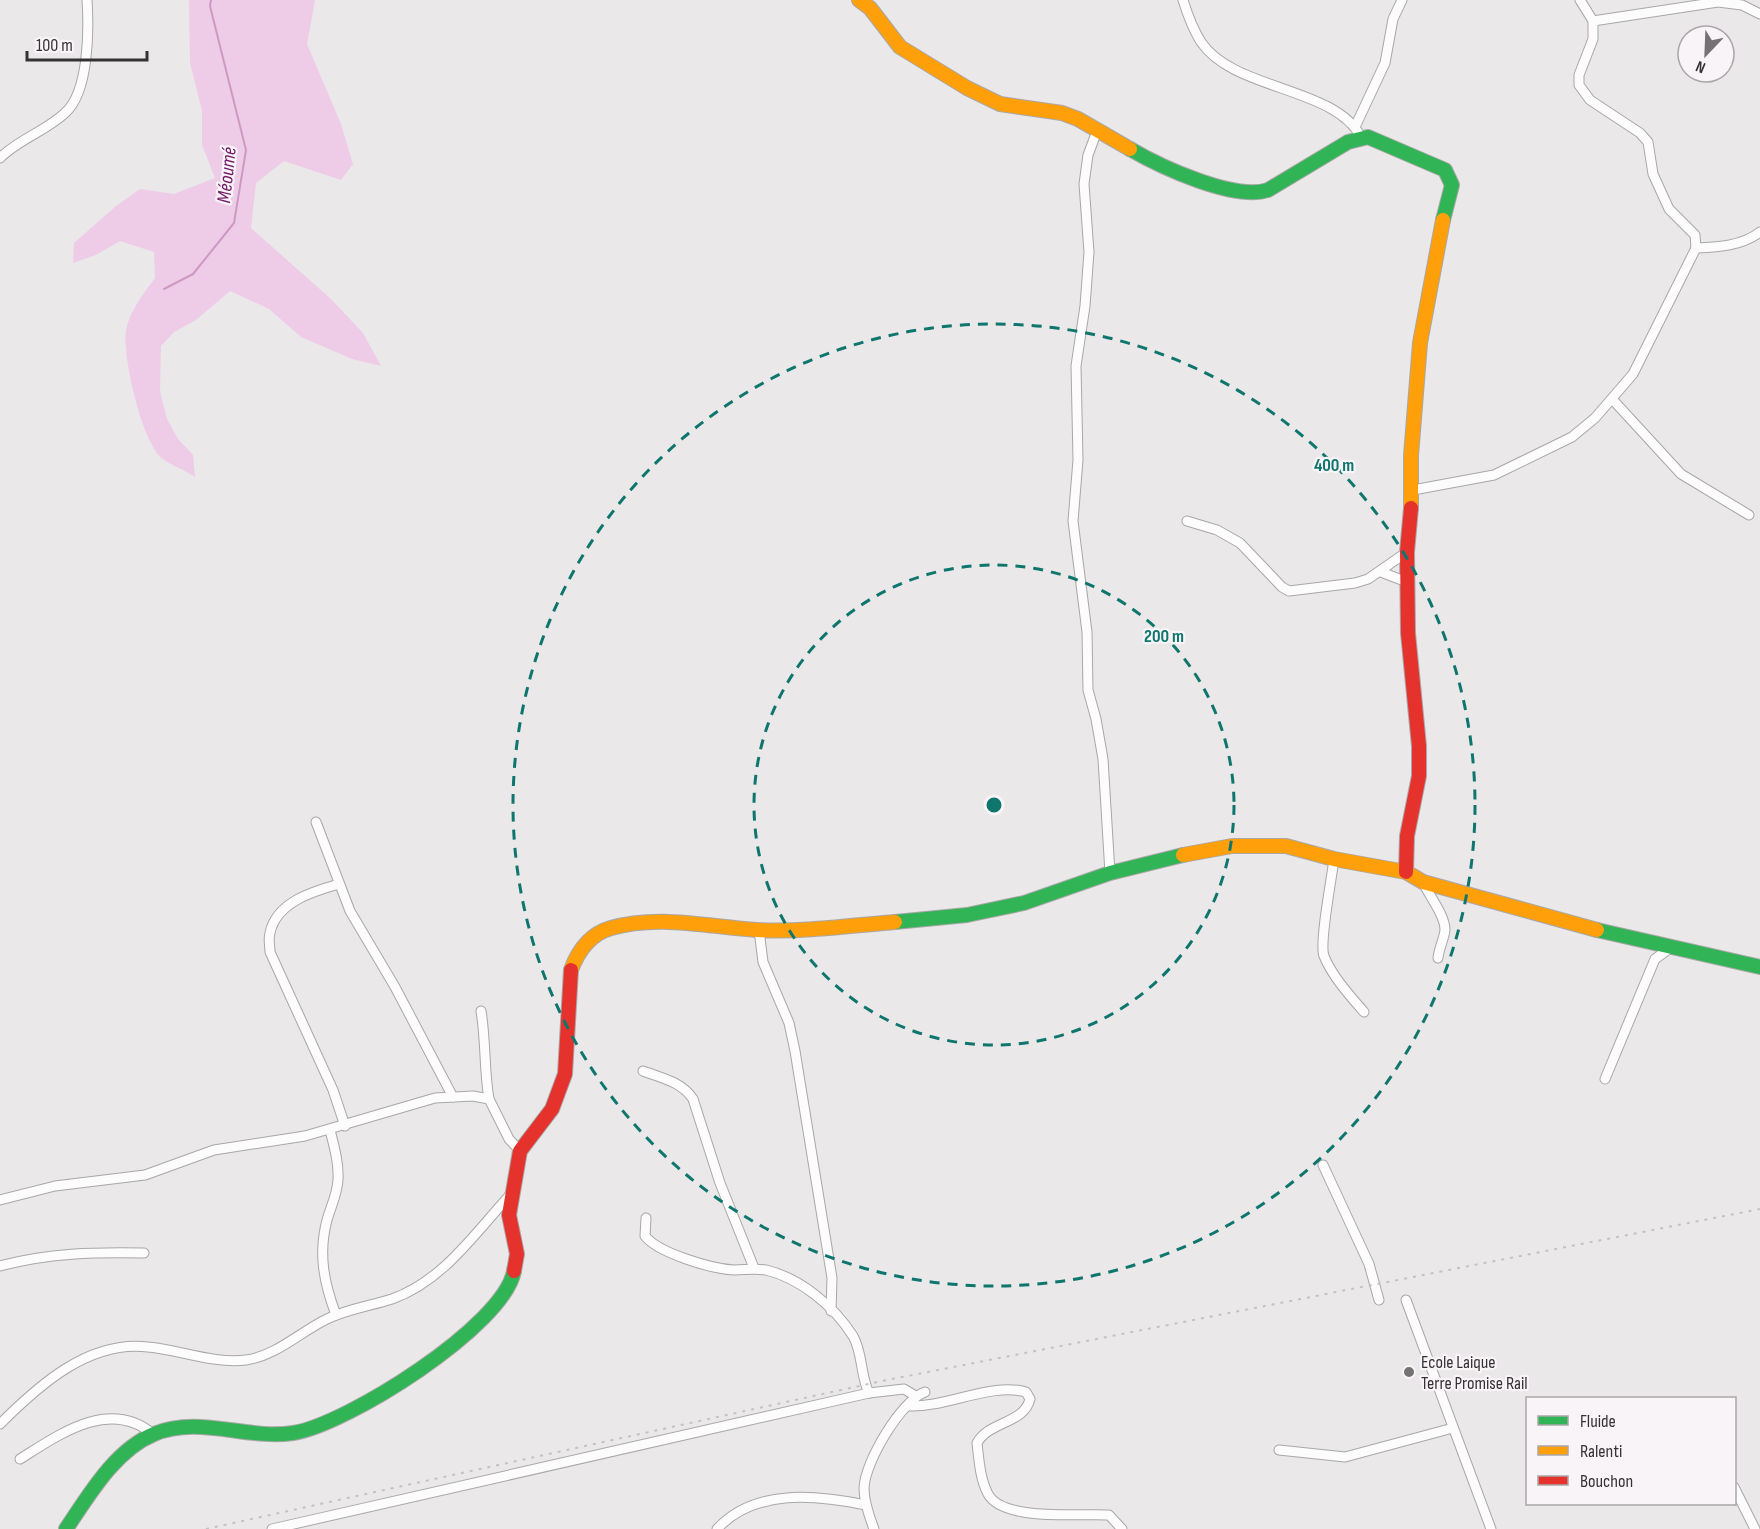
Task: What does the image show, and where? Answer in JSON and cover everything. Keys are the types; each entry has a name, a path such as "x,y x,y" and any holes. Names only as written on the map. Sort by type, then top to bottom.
{"street":[{"path":"0,159 12,147 68,112 76,98 87,47 87,0"},
{"path":"859,0 870,8 900,47 967,88 1000,104 1062,113 1078,119 1152,162 1246,195 1282,183 1348,142 1358,132 1385,63 1393,19 1402,0"},
{"path":"1183,0 1202,43 1221,59 1273,86 1320,104 1344,117 1358,132 1445,170 1452,186 1442,222 1420,343 1411,456 1413,490 1407,552 1408,633 1419,746 1419,776 1407,836 1407,872"},
{"path":"1413,490 1494,475 1572,437 1613,400 1633,374 1696,248 1695,235 1669,210 1653,174 1648,142 1640,133 1590,100 1579,85 1579,75 1593,39 1593,21 1580,0"},
{"path":"1593,21 1718,2 1731,2 1760,14"},
{"path":"1097,131 1088,155 1084,184 1089,252 1085,306 1076,366 1078,460 1073,521 1087,632 1088,690 1103,759 1110,873"},
{"path":"1696,248 1737,243 1760,232"},
{"path":"1613,400 1681,474 1749,515"},
{"path":"1187,520 1217,530 1240,543 1282,587 1289,591 1354,583 1381,572 1407,552"},
{"path":"1381,572 1407,582"},
{"path":"316,822 350,911 453,1097"},
{"path":"64,1528 93,1489 120,1459 136,1443 153,1434 170,1428 213,1427 253,1433 293,1433 334,1421 365,1404 452,1347 501,1300 513,1277 517,1254 509,1215 510,1195 520,1151 544,1120 560,1092 567,1057 570,974 577,953 591,939 608,928 643,921 759,930 813,930 967,915 1024,903 1110,873 1210,848 1286,846 1334,859 1407,872 1423,882 1551,919 1760,968"},
{"path":"1334,859 1322,941 1323,955 1364,1012"},
{"path":"1423,882 1444,922 1445,934 1439,943 1438,958"},
{"path":"339,884 310,892 296,900 275,921 270,933 270,952 333,1090 345,1126"},
{"path":"759,930 763,962 789,1023 795,1051 832,1278 831,1311"},
{"path":"1644,939 1655,959"},
{"path":"1605,1079 1655,959 1673,946"},
{"path":"482,1011 485,1037 483,1067 489,1099 509,1139 520,1151"},
{"path":"643,1071 674,1082 687,1090 693,1099 720,1183 754,1269"},
{"path":"0,1200 55,1186 145,1175 214,1150 330,1130 435,1098 473,1096 489,1099"},
{"path":"330,1130 338,1177 336,1199 327,1220 323,1261 324,1285 336,1315"},
{"path":"1323,1165 1369,1264 1379,1300"},
{"path":"0,1424 43,1384 94,1353 120,1346 147,1347 225,1362 248,1360 269,1354 298,1334 336,1315 392,1299 425,1282 446,1267 510,1195"},
{"path":"646,1218 645,1236 652,1245 714,1267 734,1270 766,1270 800,1285 831,1311 853,1336 868,1393"},
{"path":"0,1266 25,1259 87,1251 144,1253"},
{"path":"1406,1300 1491,1529"},
{"path":"272,1529 311,1525 868,1393 904,1389 915,1395"},
{"path":"908,1406 932,1406 1009,1389 1026,1392 1030,1399 1023,1412 988,1429 977,1443 980,1471 988,1494 1001,1506 1043,1515 1077,1517 1108,1515 1122,1529"},
{"path":"874,1529 866,1505 864,1485 875,1453 885,1434 915,1395 925,1392"},
{"path":"20,1459 63,1431 110,1418 140,1423 153,1434"},
{"path":"1279,1450 1345,1457 1453,1428"},
{"path":"1736,1491 1755,1529"},
{"path":"717,1529 739,1509 790,1498 826,1498 866,1505"}],"shaded area":[{"path":"189,0 315,0 307,44 341,124 353,164 341,180 284,161 256,183 251,228 331,299 363,333 381,366 352,359 301,337 269,309 230,291 196,320 174,332 161,346 160,392 167,419 178,439 193,455 195,477 163,459 155,450 141,418 130,378 126,330 134,309 155,278 154,252 120,241 96,255 73,263 74,243 116,206 140,189 174,194 215,178 202,145 202,111 190,63"}],"waterway":[{"name":"Méoumé","path":"164,289 193,274 234,223 246,150 210,6 211,0"}],"railway":[{"path":"206,1529 882,1381 1760,1209"}],"traffic: fast":[{"path":"1130,149 1178,173 1218,187 1254,192 1268,190 1348,142 1368,137 1445,170 1452,185 1443,220"},
{"path":"895,922 967,915 1024,903 1110,873 1183,855"},
{"path":"1597,930 1760,967"},
{"path":"66,1529 115,1462 140,1441 154,1434 188,1427 258,1433 293,1433 317,1426 384,1393 420,1370 483,1318 504,1293 514,1271"}],"traffic: slow":[{"path":"859,0 870,8 900,47 967,88 1000,104 1062,113 1078,119 1130,149"},
{"path":"1411,508 1411,456 1420,343 1443,220"},
{"path":"1183,855 1232,846 1286,846 1334,859 1406,872 1423,882 1597,930"},
{"path":"571,970 581,950 597,934 629,924 665,922 757,930 792,930 895,922"}],"traffic: jam":[{"path":"1406,872 1407,836 1419,776 1419,746 1408,633 1407,552 1411,508"},
{"path":"514,1271 517,1254 509,1215 520,1151 552,1109 565,1074 571,970"}],"place":[{"name":"Ecole Laique Terre Promise Rail","path":"1409,1372"}]}
